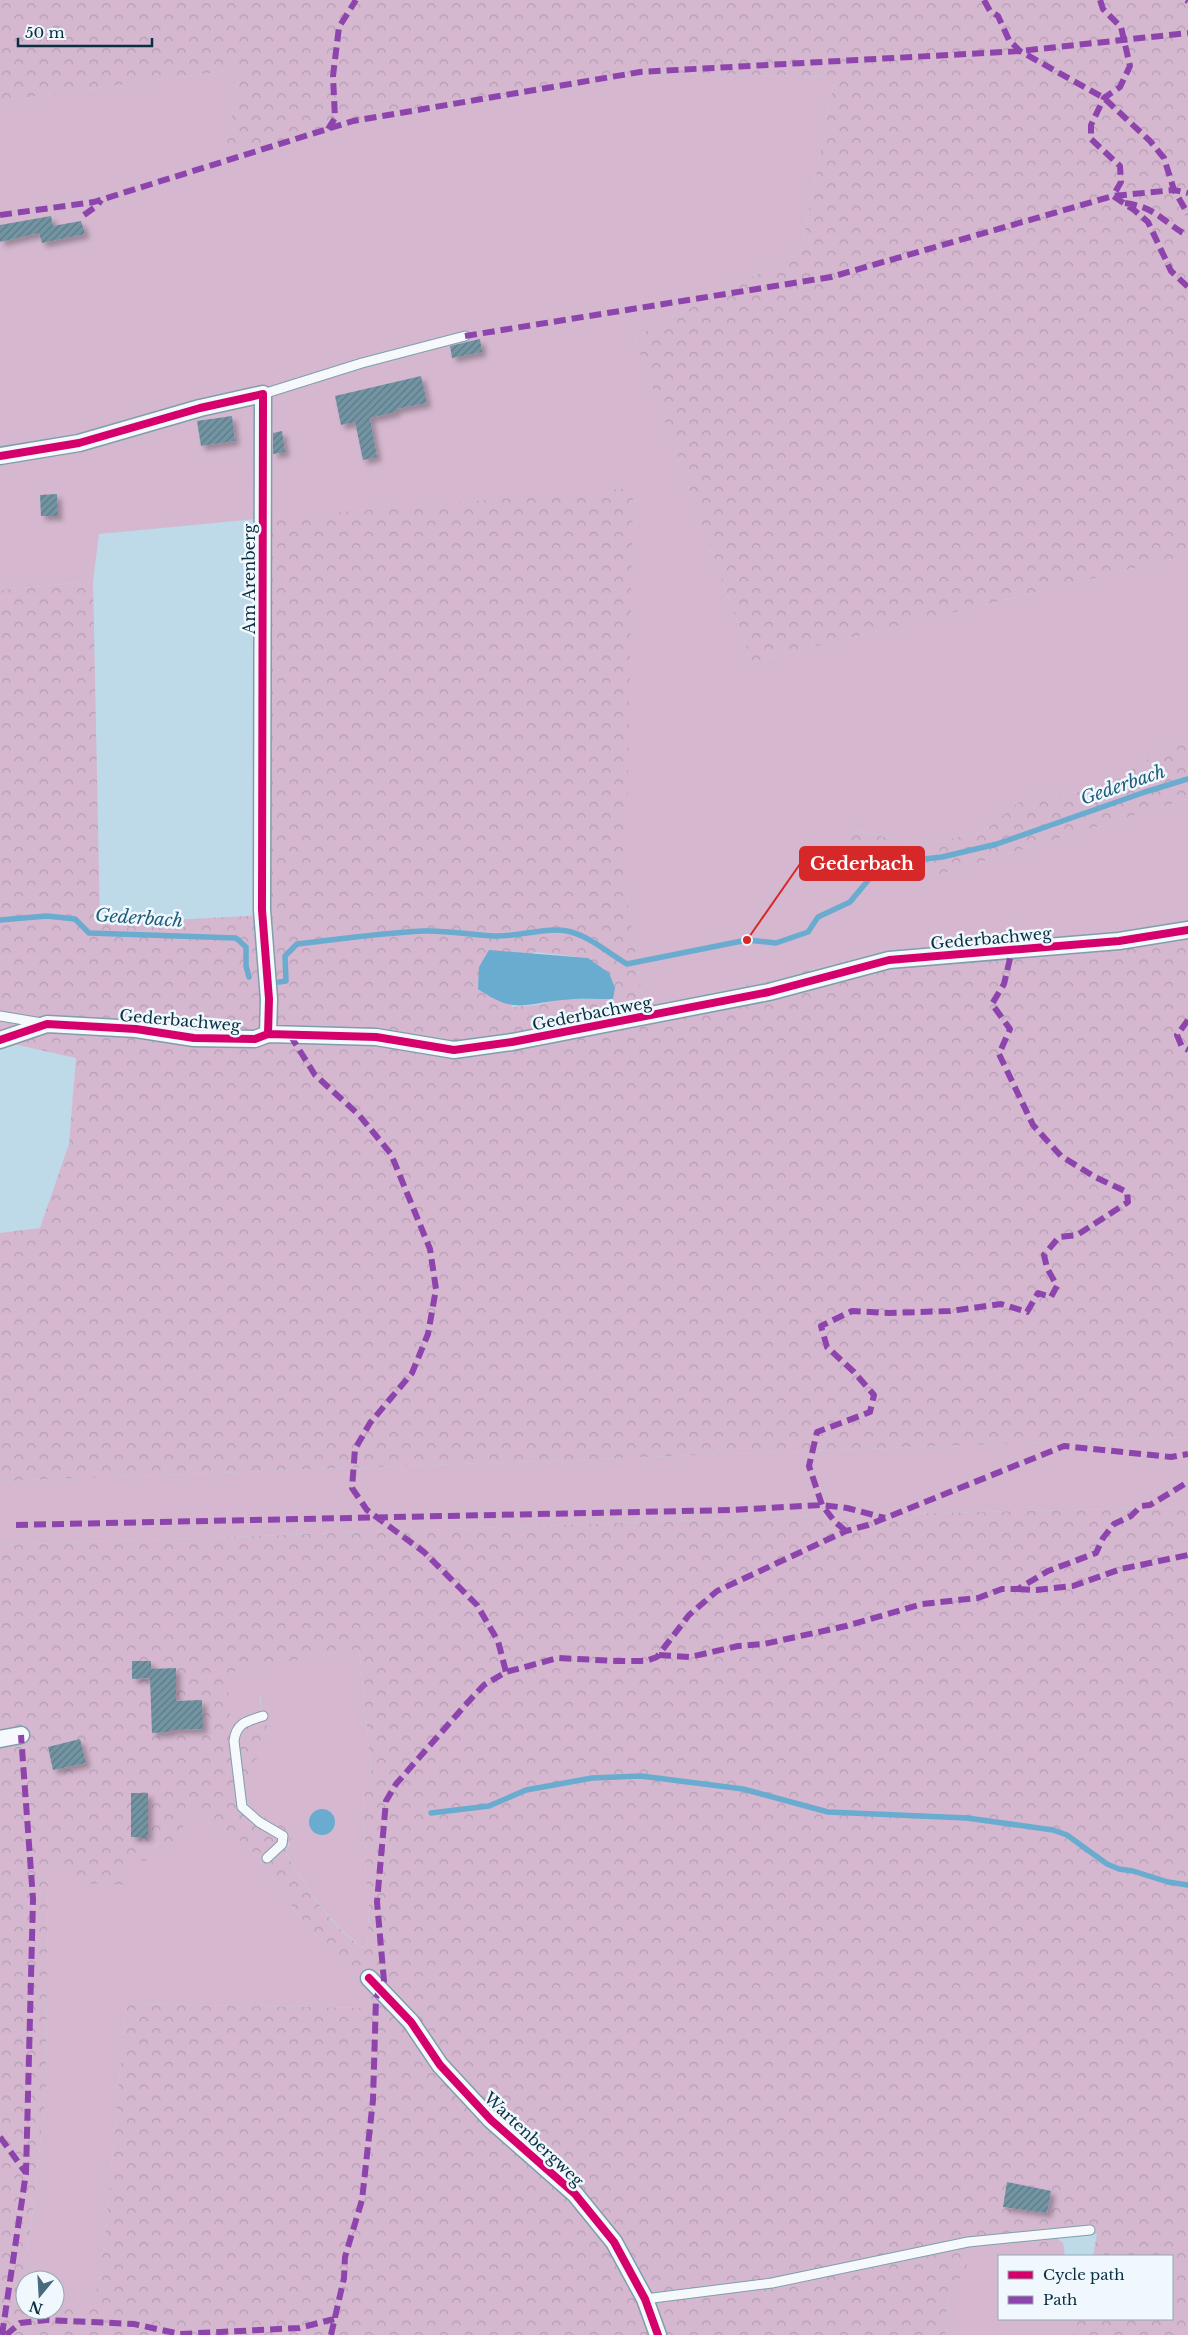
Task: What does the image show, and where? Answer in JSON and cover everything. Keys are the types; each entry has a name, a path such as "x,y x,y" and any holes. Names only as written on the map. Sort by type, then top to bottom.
{"street":[{"path":"0,456 79,443 200,408 262,394"},
{"name":"Am Arenberg","path":"262,394 262,910 268,999 268,1034"},
{"name":"Gederbachweg","path":"0,1040 47,1024 136,1030 194,1038 255,1039 268,1034 376,1037 454,1050 522,1040 769,992 889,960 1118,941 1188,930"},
{"path":"0,1738 21,1736"},
{"name":"Wartenbergweg","path":"369,1978 410,2022 440,2065 491,2120 575,2194 614,2242 645,2300 658,2335"}],"lane":[{"path":"262,394 362,363 464,336"},
{"name":"Gederbachweg","path":"0,1016 47,1024"},
{"path":"263,1716 240,1724 235,1732 234,1741 242,1807 259,1822 283,1836 282,1844 267,1858"},
{"path":"645,2300 772,2283 968,2242 1090,2230"}],"green space":[{"path":"0,0 1188,0 1188,555 752,662 634,337 801,252 835,77 640,72 353,121 257,151 226,145 241,69 0,101"},
{"path":"241,69 226,145 257,151 353,121 640,72 835,77 801,252 634,337 752,662 1188,555 1188,746 1172,743 1102,789 1022,799 986,830 925,845 851,830 929,878 1188,799 1188,925 1116,935 888,951 644,1009 626,889 267,518 99,534 93,581 0,590 0,101"},
{"path":"633,488 626,889 644,1009 888,951 1116,935 1188,925 1188,1437 0,1481 0,1233 40,1228 69,1144 76,1058 0,1041 0,590 93,581 100,924 267,915 267,518","holes":["534,952 588,958 613,999 563,999 537,1005 512,1007"]},
{"path":"1172,743 1188,746 1188,799 929,878 843,867 850,830 925,845 986,830 1022,799 1102,789"},
{"path":"1188,1437 1188,1507 816,1516 0,1545 0,1481"},
{"path":"1188,1507 1188,2335 1072,2335 1077,2320 1173,2320 1173,2255 1093,2255 1097,2234 1051,2239 1053,2251 1040,2253 1038,2241 977,2246 962,2275 948,2295 945,2335 0,2335 0,1545 816,1516","holes":["359,1648 372,1779 363,1784 366,1883 370,1886 367,1950 330,1919 311,1893 285,1852 292,1836 286,1829 254,1811 248,1804 244,1795 243,1782 255,1775 255,1759 264,1757 263,1747 274,1744 274,1736 263,1720 259,1694 251,1696 253,1715 238,1720 231,1729 227,1673","186,1807 247,1845 279,1885 294,1910 330,1951 372,1992 369,2008 126,2004 105,2239 94,2305 65,2306 65,2320 15,2320 15,2270 26,2270 46,2093 48,1869 50,1867 65,1870 70,1875 73,1883 126,1885 128,1861 148,1861 148,1856 159,1841 180,1842"]},
{"path":"359,1648 372,1780 363,1784 366,1883 370,1886 367,1950 342,1930 311,1893 285,1851 290,1844 281,1826 254,1811 245,1799 243,1782 249,1777 255,1758 263,1747 263,1720 260,1694 253,1715 231,1730 226,1673"},
{"path":"186,1807 247,1845 279,1885 294,1910 330,1951 372,1992 369,2008 126,2004 105,2239 94,2306 65,2306 65,2270 26,2270 46,2093 48,1869 50,1867 62,1868 70,1873 148,1856"},
{"path":"1056,2238 1063,2243 1065,2255 998,2255 998,2320 1077,2320 1072,2335 945,2335 948,2295 976,2246 1038,2241 1041,2253 1051,2239"}],"water":[{"path":"489,950 588,958 609,973 615,988 613,999 568,999 528,1005 510,1005 501,1002 478,989 479,967"},
{"path":"322,1809 331,1813 335,1822 331,1831 322,1835 313,1831 309,1822 313,1813"}],"building":[{"path":"51,216 53,226 81,221 85,234 42,243 39,233 0,242 0,225"},
{"path":"480,339 482,352 452,358 450,346"},
{"path":"421,376 427,403 396,409 396,412 370,418 377,457 363,460 355,422 341,425 335,396"},
{"path":"232,416 235,441 201,446 197,421"},
{"path":"282,431 285,452 273,454 273,433"},
{"path":"57,494 58,516 41,516 40,495"},
{"path":"132,1661 151,1661 151,1669 176,1668 176,1701 202,1700 203,1729 170,1730 171,1732 152,1733 150,1678 132,1679"},
{"path":"80,1739 86,1763 53,1770 48,1747"},
{"path":"131,1793 148,1793 148,1837 131,1837"},
{"path":"1007,2182 1051,2191 1047,2213 1003,2207"}],"waterway":[{"name":"Gederbach","path":"279,982 286,981 285,956 297,944 407,932 441,931 495,936 549,930 567,931 583,936 627,964 747,940 776,943 808,932 818,917 850,902 870,878 878,864 942,857 997,844 1145,792 1188,779"},
{"name":"Gederbach","path":"0,920 47,916 75,919 89,933 236,938 246,947 246,966 249,977"},
{"path":"431,1813 489,1806 526,1790 592,1778 641,1776 743,1789 828,1812 967,1818 1053,1830 1067,1835 1107,1864 1119,1869 1133,1871 1168,1882 1188,1885"}],"marked path":[{"path":"328,129 335,118 333,76 339,27 356,0"},
{"path":"984,0 990,11 998,16 1009,40 1020,51 1104,98 1150,141 1164,158 1174,190 1188,214"},
{"path":"1100,0 1103,9 1121,27 1130,66 1120,87 1104,98 1091,125 1091,139 1120,166 1121,182 1113,196 1148,222 1171,271 1188,287"},
{"path":"0,215 94,202 353,121 640,72 1020,51 1188,33"},
{"path":"465,336 831,277 1113,196 1174,190 1188,193"},
{"path":"84,215 98,205 101,200"},
{"path":"1125,203 1136,205 1152,212 1188,236"},
{"path":"846,1531 835,1522 822,1505 809,1466 817,1432 870,1412 874,1395 854,1372 827,1347 821,1326 852,1311 889,1313 950,1311 1001,1304 1027,1312 1038,1293 1051,1297 1057,1286 1047,1268 1044,1255 1059,1237 1077,1235 1128,1202 1127,1192 1095,1177 1061,1156 1033,1125 999,1054 1010,1029 992,1004 1004,984 1012,950"},
{"path":"1188,1020 1177,1035 1182,1047 1188,1050"},
{"path":"290,1035 315,1075 359,1115 391,1154 430,1249 436,1289 428,1334 412,1373 370,1423 355,1449 352,1488 367,1510 424,1552 477,1605 498,1641 506,1672"},
{"path":"331,2335 344,2278 345,2257 362,2200 373,2100 376,1998 384,1981 377,1902 386,1801 396,1784 484,1685 506,1672 558,1658 646,1661 657,1657 689,1615 717,1591 846,1531 868,1525 1064,1446 1171,1457 1188,1454"},
{"path":"659,1655 690,1657 738,1646 764,1644 846,1626 922,1604 978,1598 1002,1589 1018,1589 1048,1571 1096,1553 1103,1538 1114,1524 1131,1516 1141,1506 1150,1505 1188,1482"},
{"path":"16,1525 730,1510 822,1505 847,1508 885,1518"},
{"path":"1018,1589 1036,1590 1073,1586 1121,1569 1188,1555"},
{"path":"2,2335 26,2173 33,1899 21,1735"},
{"path":"0,2137 26,2173"},
{"path":"6,2335 20,2323 47,2320 134,2324 180,2334 299,2328 334,2319"}],"cycle path":[{"path":"0,456 79,443 200,408 263,394 262,910 269,999 268,1034"},
{"path":"0,1040 47,1024 136,1029 194,1038 255,1039 268,1034 376,1037 454,1050 512,1042 769,992 889,960 1119,941 1188,930"},
{"path":"369,1978 411,2022 440,2065 491,2120 575,2194 614,2242 645,2299 658,2335"}],"place":[{"name":"Gederbach","path":"747,940"}]}
